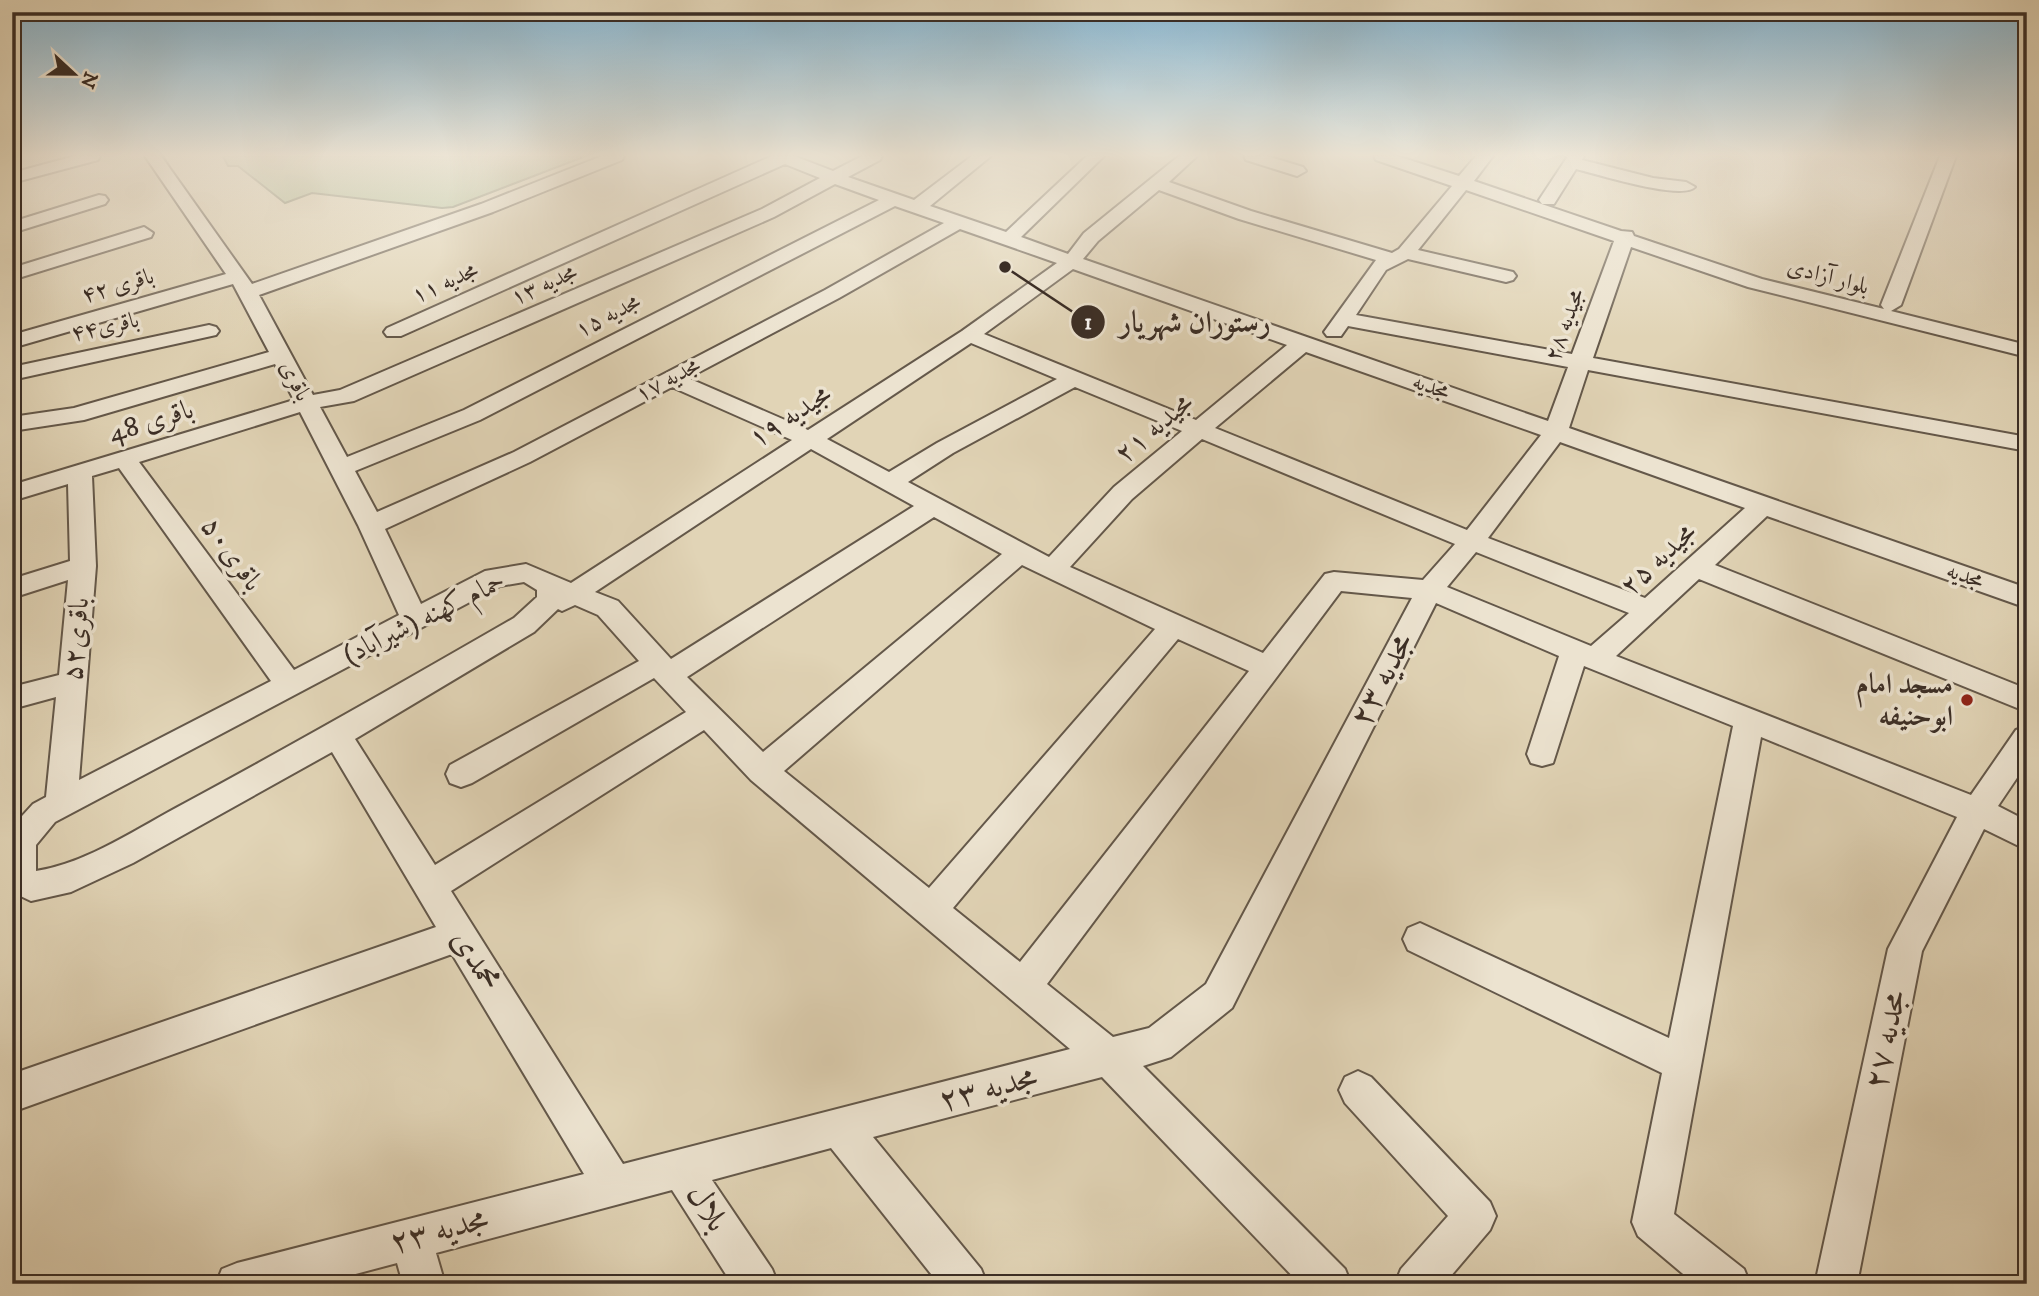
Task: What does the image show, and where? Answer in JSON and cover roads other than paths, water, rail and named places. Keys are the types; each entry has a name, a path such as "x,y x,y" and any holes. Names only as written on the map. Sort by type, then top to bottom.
{"street":[{"path":"12,228 49,216"},
{"name":"باقری","path":"195,216 242,284 281,355 371,525 415,620"},
{"name":"باقری ۴۲","path":"12,342 242,284 460,216"},
{"name":"مجدیه ۱۱","path":"394,332 650,216"},
{"name":"مجدیه ۱۳","path":"306,404 346,396 760,216"},
{"name":"مجدیه ۱۵","path":"341,468 471,415 860,216"},
{"name":"مجدیه","path":"944,216 2027,598"},
{"path":"1009,239 1033,216"},
{"name":"مجیدیه ۱۹","path":"560,589 810,439 969,335 1072,261 1091,237 1116,216"},
{"path":"1251,216 1400,256 1506,276"},
{"name":"مجیدیه ۲۱","path":"1052,570 1124,493 1200,429 1313,346 1343,319 1379,266 1400,256 1432,216"},
{"name":"بلوار آزادی","path":"1571,216 1625,236 1766,274 2027,338"},
{"name":"بلوار آزادی","path":"1589,216 1755,283 2027,351"},
{"path":"1891,305 1925,216"},
{"name":"مجدیه ۱۷","path":"371,525 522,457 832,294 959,222"},
{"path":"12,274 144,233"},
{"name":"مجیدیه ۲۸","path":"1472,541 1556,431 1625,236"},
{"path":"1343,319 2027,444"},
{"name":"باقری۴۴","path":"12,374 209,331"},
{"path":"969,335 1472,541 1649,610"},
{"path":"12,424 76,415 281,355"},
{"path":"890,482 945,448 1075,378"},
{"path":"671,379 810,439 1052,570 1268,667"},
{"name":"باقری 48","path":"12,493 306,404"},
{"name":"باقری۵۰","path":"125,460 289,685"},
{"name":"باقری۵۲","path":"61,804 83,566 80,473"},
{"path":"461,774 663,669 934,505"},
{"name":"مجیدیه ۲۵","path":"1585,655 1649,610 1764,505"},
{"name":"مجدیه ۲۳","path":"237,1284 1158,1044 1219,996 1429,590 1472,541"},
{"path":"762,771 1021,552"},
{"path":"12,589 83,566"},
{"path":"1695,567 2027,701"},
{"name":"حمام کهنه (شیرآباد)","path":"526,573 540,577 560,589 551,594 538,617 337,735 121,853 59,882 17,885 16,855 19,836 44,813 494,579 526,573"},
{"path":"1023,987 1334,581 1429,590 1977,811 2027,836"},
{"path":"560,589 608,608 762,771 1108,1057 1330,1284"},
{"path":"930,911 1174,626"},
{"path":"1542,754 1585,655"},
{"path":"12,698 72,682"},
{"path":"430,886 706,714"},
{"path":"1729,1284 1652,1222 1749,720"},
{"name":"محمدی","path":"337,735 614,1186"},
{"name":"مجدیه ۲۷","path":"1836,1284 1905,948 1977,811 2027,738"},
{"path":"12,1093 460,935"},
{"path":"1420,939 1683,1064"},
{"path":"1358,1090 1476,1216 1416,1284"},
{"path":"839,1127 966,1284"},
{"name":"بلال","path":"681,1168 757,1284"},
{"path":"411,1239 424,1284"}],"place":[{"name":"رستوران شهریار","path":"1005,267"},
{"name":"مسجد امام ابوحنیفه","path":"1967,700"}]}
